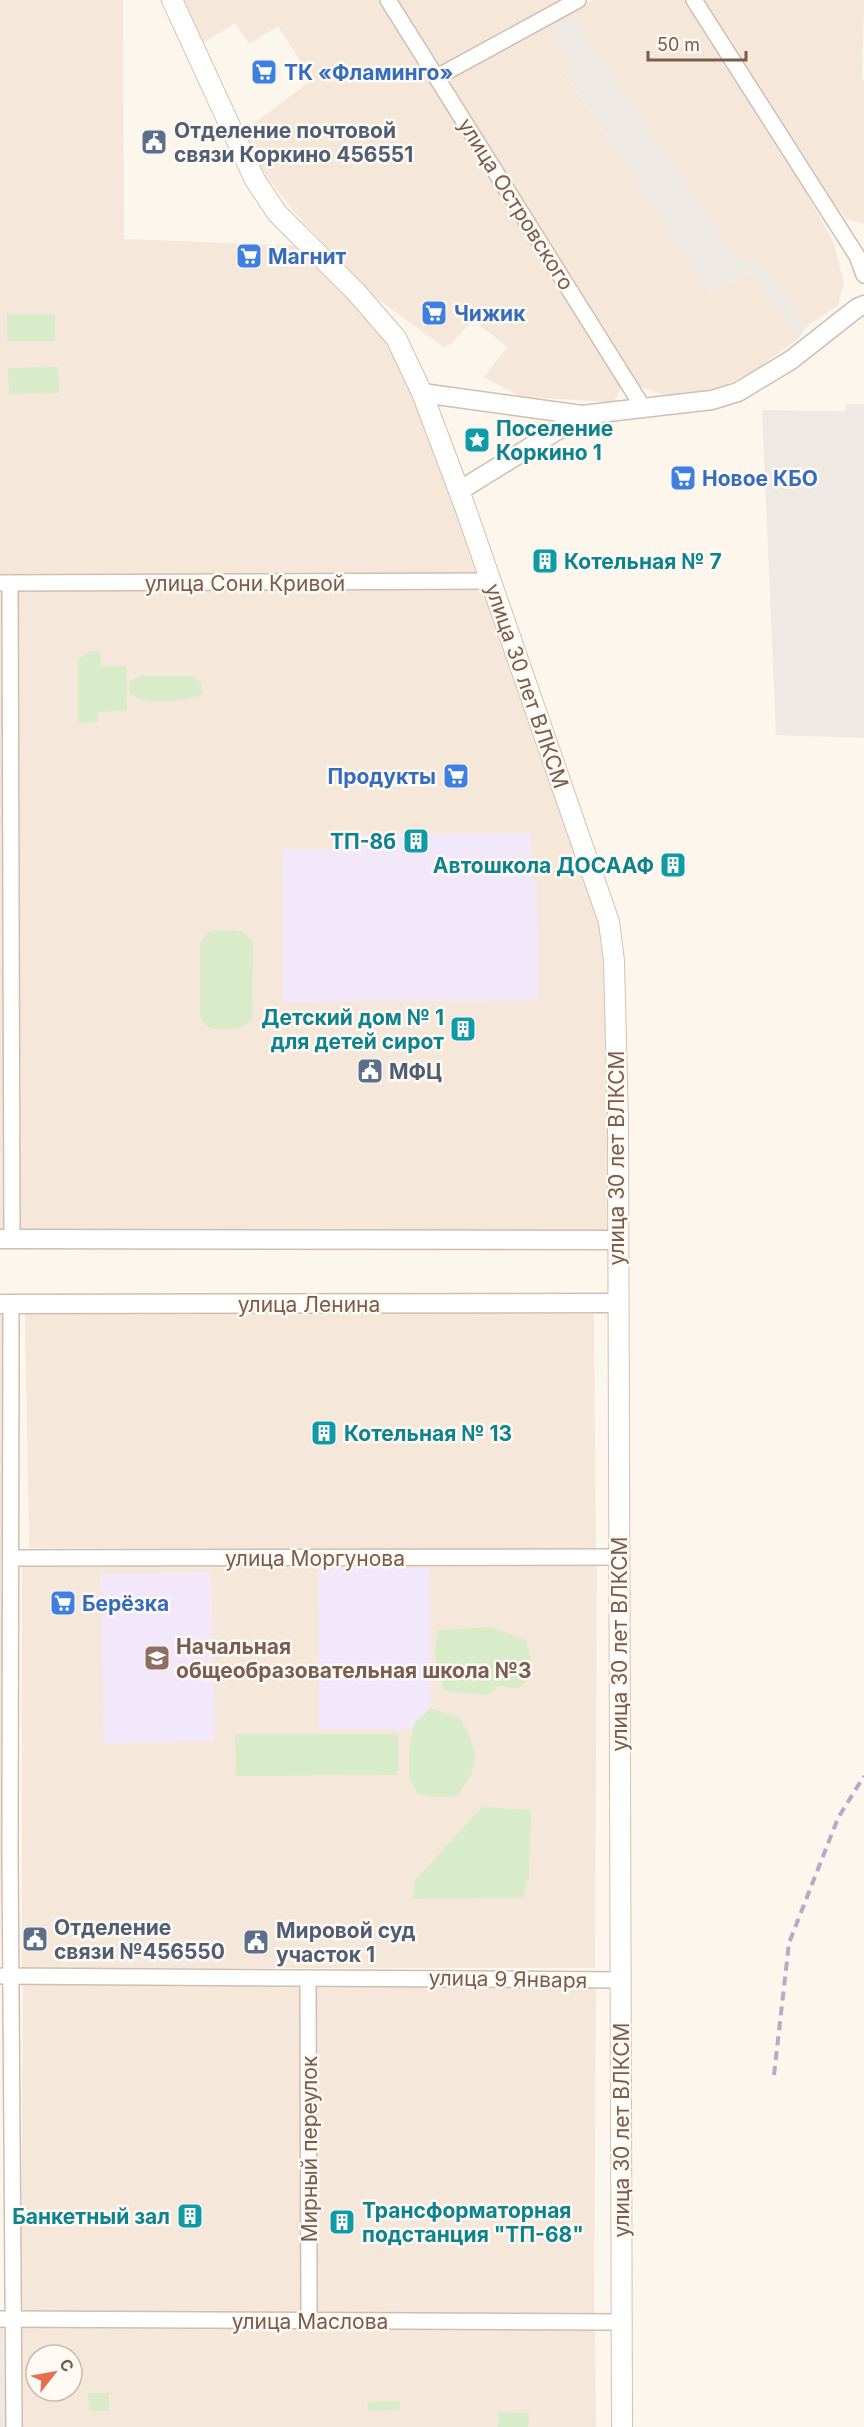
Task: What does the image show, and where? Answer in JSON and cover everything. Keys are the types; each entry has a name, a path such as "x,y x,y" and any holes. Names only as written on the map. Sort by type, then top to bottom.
{"main road":[{"name":"улица 30 лет ВЛКСМ","path":"171,0 255,180 278,213 356,292 396,338 422,393 459,491 609,922 614,961 616,1065 622,2427"}],"street":[{"name":"улица Островского","path":"388,0 644,409"},
{"path":"437,77 578,0"},
{"path":"694,0 857,256 864,275"},
{"path":"422,393 582,415 712,400 738,392 790,360 864,305"},
{"path":"459,491 582,415"},
{"name":"улица Сони Кривой","path":"5,583 490,581"},
{"path":"5,583 6,1239 617,1240"},
{"name":"улица Ленина","path":"5,1304 617,1303"},
{"path":"5,1304 11,1558 5,1976 6,2319 14,2427"},
{"name":"улица Моргунова","path":"11,1558 619,1557"},
{"name":"улица 9 Января","path":"5,1976 620,1980"},
{"name":"Мирный переулок","path":"308,1978 309,2321"},
{"name":"улица Маслова","path":"6,2319 621,2322"}],"shaded area":[{"path":"0,0 123,0 124,239 308,246 392,340 482,574 0,575"},
{"path":"182,0 379,0 623,384 614,402 521,397 484,377 507,347 473,320 450,345 443,347 370,293 296,214 258,165 241,133 312,80 278,26 249,44 235,23 200,45"},
{"path":"394,0 567,0 438,68"},
{"path":"593,0 686,0 775,137 834,243 844,283 838,305 806,327 769,271 734,254 570,13"},
{"path":"701,0 864,0 862,75 864,82 864,224 846,219 813,174"},
{"path":"570,13 734,254 769,271 806,327 799,338 749,271 708,293 565,72 573,66 547,25"},
{"path":"547,25 574,66 565,73 709,293 749,271 799,338 757,369 721,387 670,397 639,386 445,82"},
{"path":"846,404 864,404 864,738 776,735 762,410 845,411"},
{"path":"487,589 596,910 605,978 610,1235 21,1236 18,590"},
{"path":"0,592 5,592 7,1235 0,1235"},
{"path":"531,833 532,880 537,880 539,1000 283,1002 282,849 341,849 341,835 407,834 407,849 426,848 425,834"},
{"path":"0,1313 6,1313 0,1966"},
{"path":"25,1314 594,1314 596,1550 29,1548"},
{"path":"597,1562 595,1968 22,1968 22,1563"},
{"path":"318,1568 430,1568 431,1729 319,1729"},
{"name":"Начальная общеобразовательная школа №3","path":"211,1572 215,1741 104,1744 100,1574"},
{"path":"23,1978 302,1982 301,2313 21,2311"},
{"path":"313,1983 596,1985 594,2316 314,2313"},
{"path":"0,2322 3,2322 6,2427 0,2427"},
{"path":"19,2328 595,2330 596,2427 21,2427"}],"green space":[{"path":"7,314 55,314 55,341 7,341"},
{"path":"58,367 59,393 9,394 8,368"},
{"path":"90,651 100,651 101,666 126,666 127,711 98,712 98,722 78,723 78,660"},
{"path":"139,676 190,676 201,683 202,694 171,701 144,700 134,696 129,690 131,681"},
{"path":"216,930 242,933 247,935 253,943 252,1019 238,1028 212,1028 203,1022 200,1013 200,944 207,933"},
{"path":"491,1627 526,1640 532,1661 528,1678 518,1689 499,1685 488,1695 444,1691 434,1654 438,1630"},
{"path":"431,1708 461,1719 474,1750 474,1766 457,1796 436,1797 418,1794 409,1778 409,1749 415,1722"},
{"path":"235,1734 398,1734 398,1775 236,1776"},
{"path":"482,1807 531,1810 529,1876 523,1898 413,1899 415,1880"},
{"path":"88,2393 109,2393 109,2411 89,2411"},
{"path":"400,2401 400,2410 368,2411 367,2402"},
{"path":"499,2412 529,2413 528,2427 498,2427"}],"railway":[{"path":"774,2075 789,1943 838,1818 864,1776"}],"place":[{"name":"ТК «Фламинго»","path":"264,72"},
{"name":"Отделение почтовой связи Коркино 456551","path":"154,142"},
{"name":"Магнит","path":"249,256"},
{"name":"Чижик","path":"434,313"},
{"name":"Поселение Коркино 1","path":"477,440"},
{"name":"Новое КБО","path":"683,478"},
{"name":"Котельная № 7","path":"545,561"},
{"name":"Продукты","path":"456,776"},
{"name":"ТП-8б","path":"416,841"},
{"name":"Автошкола ДОСААФ","path":"673,865"},
{"name":"Детский дом № 1 для детей сирот","path":"463,1029"},
{"name":"МФЦ","path":"370,1071"},
{"name":"Котельная № 13","path":"324,1433"},
{"name":"Берёзка","path":"63,1603"},
{"name":"Начальная общеобразовательная школа №3","path":"157,1658"},
{"name":"Отделение связи №456550","path":"35,1939"},
{"name":"Мировой суд участок 1","path":"256,1942"},
{"name":"Банкетный зал","path":"190,2216"},
{"name":"Трансформаторная подстанция \"ТП-68\"","path":"342,2222"}]}
